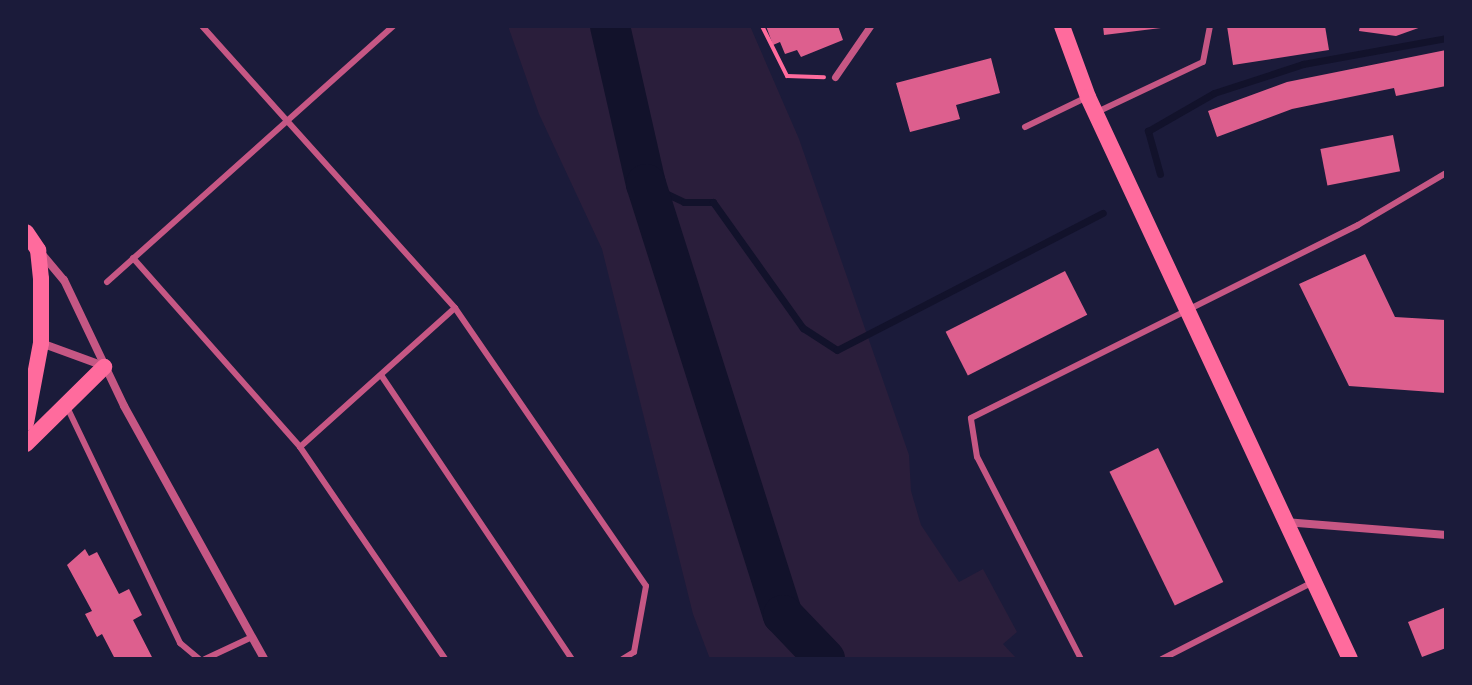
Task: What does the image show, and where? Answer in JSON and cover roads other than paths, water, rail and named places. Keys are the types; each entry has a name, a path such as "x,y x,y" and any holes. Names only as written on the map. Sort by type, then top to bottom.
{"main road":[{"path":"1062,26 1095,113 1350,659"},
{"path":"26,232 38,250 41,343 26,423"},
{"path":"26,292 38,310"},
{"path":"26,444 104,367"}],"street":[{"path":"835,77 870,26"},
{"path":"38,250 64,280 104,367 264,659"},
{"path":"41,343 104,367"},
{"path":"1284,522 1446,535"}],"lane":[{"path":"202,26 455,308 646,586 634,652 623,659"},
{"path":"107,282 393,26"},
{"path":"1095,113 1203,62 1210,47 1210,26"},
{"path":"1025,127 1088,97"},
{"path":"1081,659 977,457 971,418 1358,225 1446,173"},
{"path":"133,258 300,447 445,659"},
{"path":"300,447 455,308"},
{"path":"381,375 572,659"},
{"path":"66,404 180,643 202,659 252,637"},
{"path":"1162,659 1313,582"}],"waterway":[{"path":"610,26 646,184 783,615 825,659"},
{"path":"1160,174 1148,131 1214,93 1303,64 1446,38"},
{"path":"646,184 684,202 713,202 803,328 837,350 1103,213"}]}
